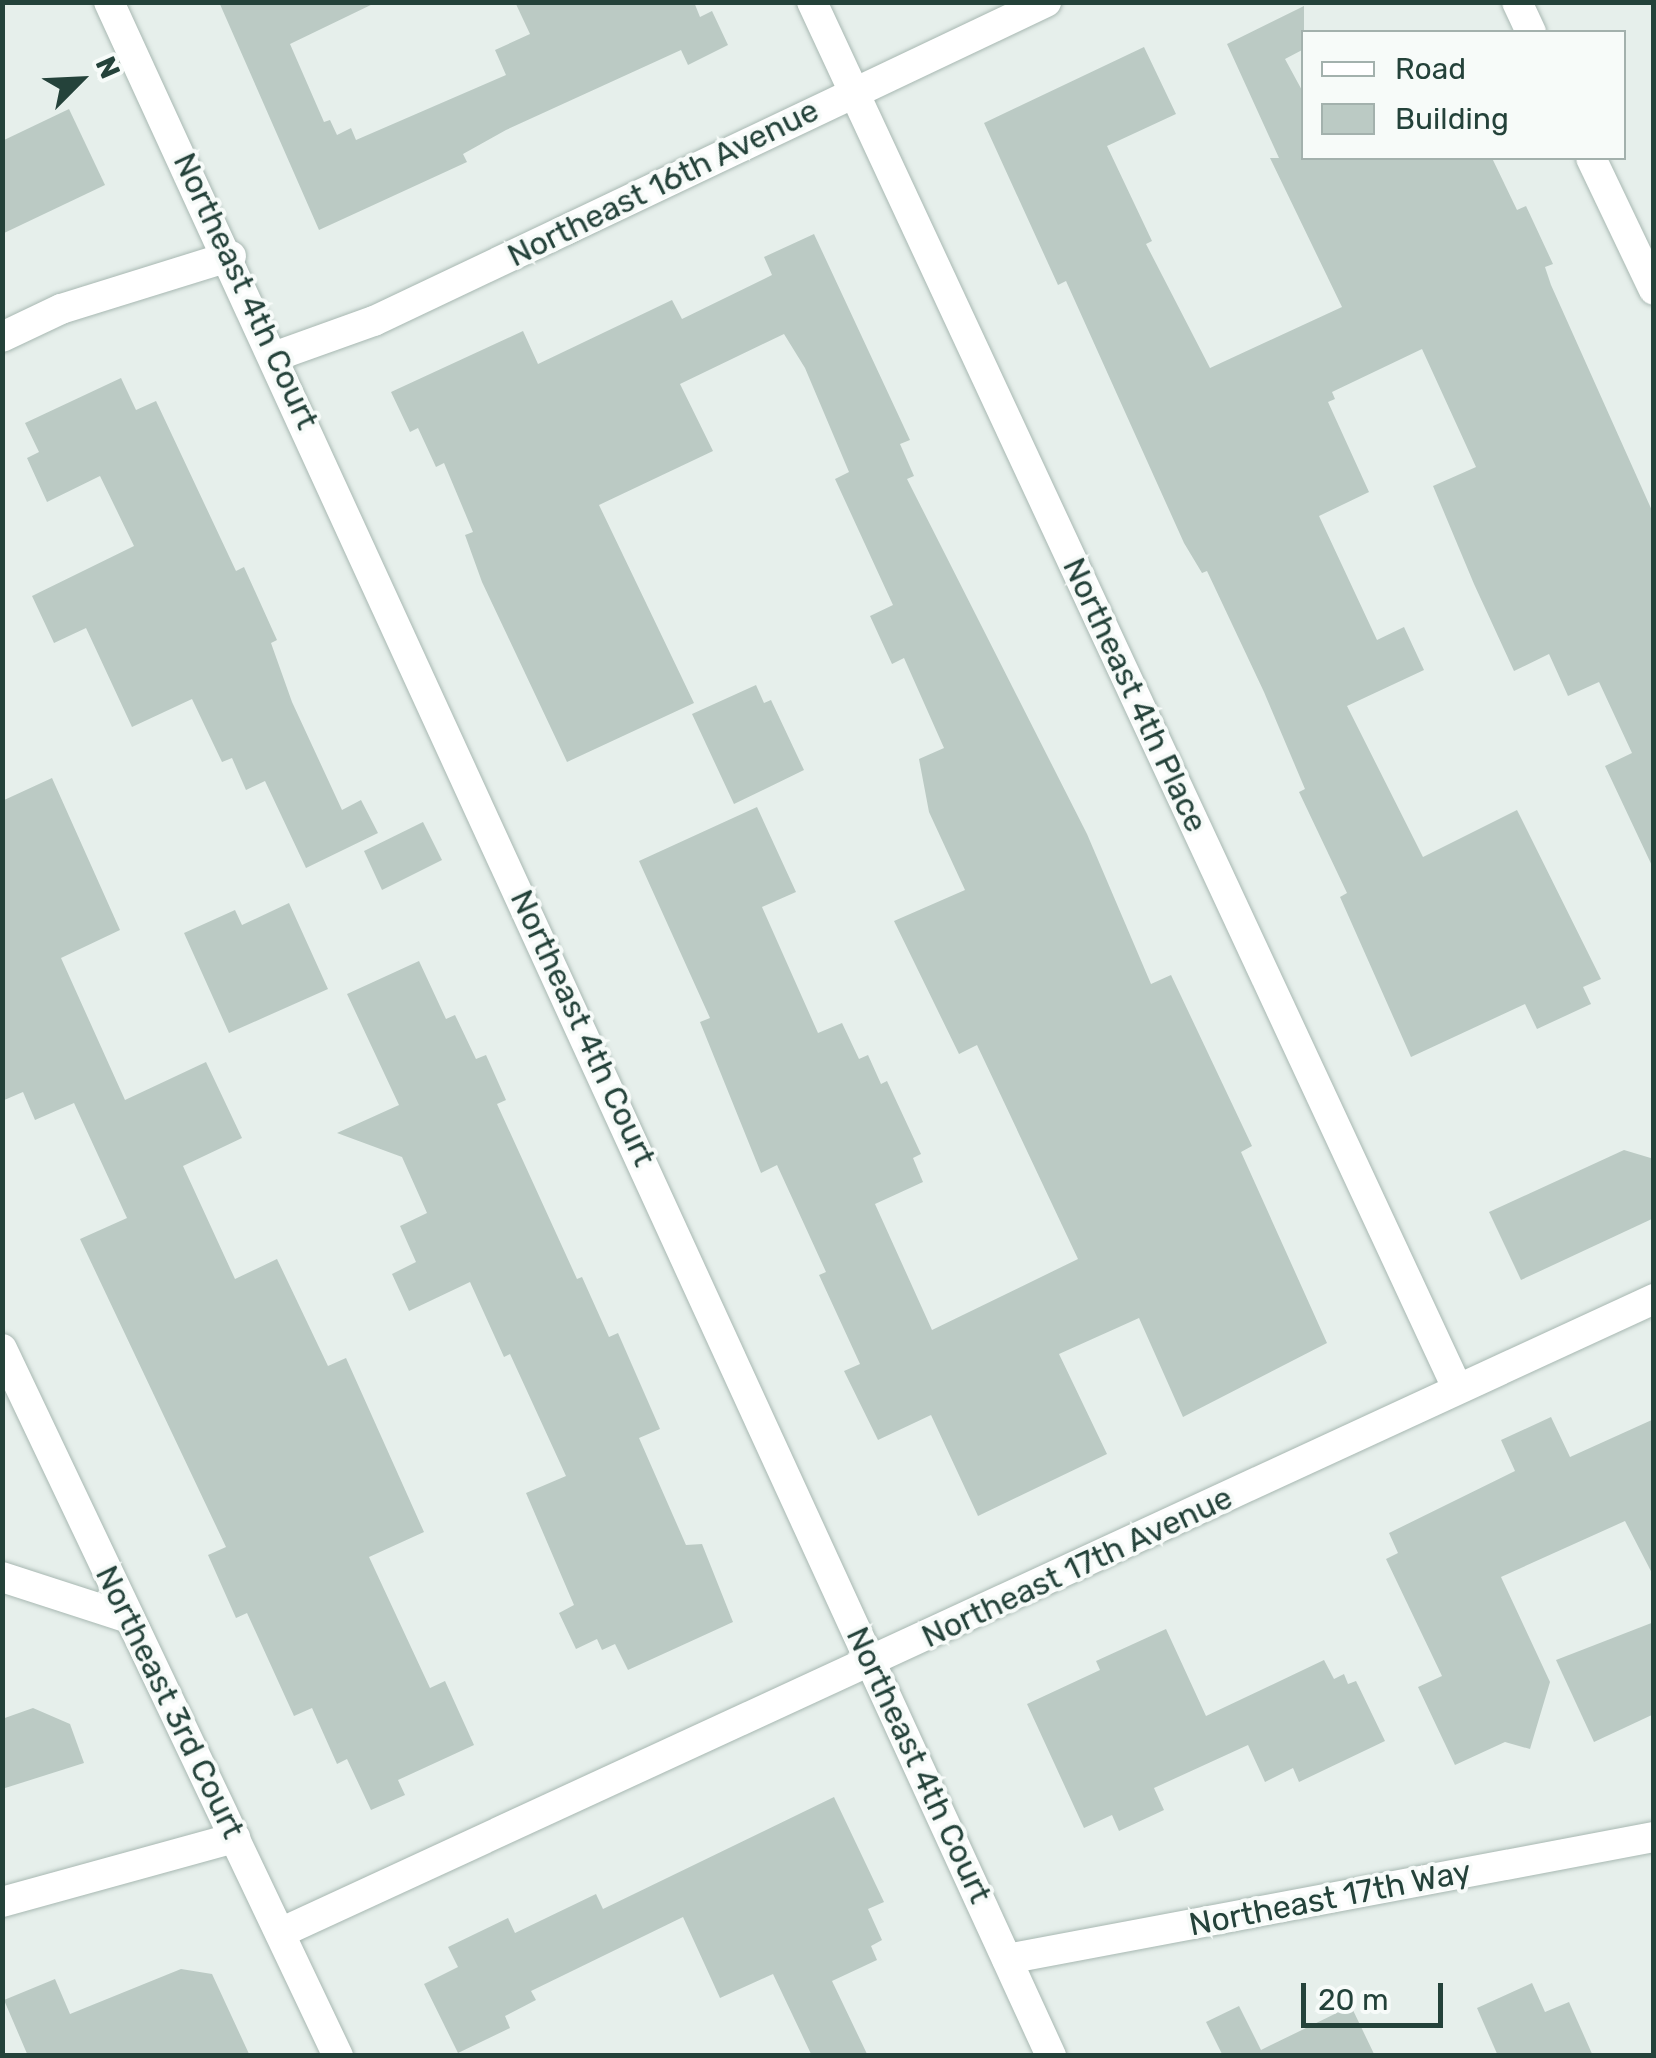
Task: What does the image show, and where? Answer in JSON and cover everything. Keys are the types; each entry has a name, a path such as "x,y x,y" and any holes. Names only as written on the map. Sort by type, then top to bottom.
{"street":[{"name":"Northeast 4th Court","path":"109,2 231,256 1051,2056"},
{"name":"Northeast 4th Place","path":"812,2 1457,1388"},
{"name":"Northeast 16th Avenue","path":"276,356 374,321 1046,2"},
{"path":"1517,2 1530,30"},
{"path":"1592,160 1654,290"},
{"path":"2,337 61,310 231,256"},
{"name":"Northeast 17th Avenue","path":"280,1933 872,1663 1654,1298"},
{"name":"Northeast 3rd Court","path":"2,1348 338,2056"},
{"path":"2,1577 128,1618"},
{"name":"Northeast 17th Way","path":"1007,1959 1654,1837"},
{"path":"2,1902 235,1838"}],"building":[{"path":"219,2 377,2 290,44 324,122 330,120 337,135 351,128 356,140 506,75 495,50 530,34 515,2 694,2 700,17 712,11 728,45 688,65 681,50 506,130 463,154 467,162 319,230"},
{"path":"1304,6 1301,51 1285,59 1301,88 1301,160 1493,160 1517,210 1526,206 1553,264 1545,267 1551,285 1654,515 1654,870 1605,766 1632,753 1599,682 1568,696 1549,654 1514,671 1474,584 1433,486 1476,467 1422,349 1332,392 1335,399 1328,402 1369,492 1319,516 1377,640 1404,627 1424,670 1347,706 1423,857 1517,810 1601,979 1583,987 1591,1004 1537,1029 1525,1004 1411,1057 1340,897 1347,893 1299,792 1305,789 1264,692 1207,571 1202,573 1184,543 1066,281 1058,285 984,123 1144,47 1176,114 1107,146 1152,241 1146,244 1210,368 1342,307 1270,158 1279,158 1227,44"},
{"path":"69,109 105,185 2,234 2,141"},
{"path":"814,234 910,440 900,444 914,476 907,479 1087,834 1151,984 1171,975 1252,1146 1241,1152 1327,1343 1183,1417 1139,1318 1059,1354 1107,1454 978,1516 931,1415 878,1440 844,1371 860,1364 819,1275 826,1272 777,1165 761,1173 700,1022 710,1018 639,861 757,807 796,892 762,907 818,1033 842,1023 859,1059 868,1055 881,1084 887,1081 921,1154 913,1158 923,1182 875,1204 932,1330 1078,1259 977,1045 959,1054 894,921 965,890 929,812 919,759 944,748 904,658 892,664 870,616 893,605 835,479 849,472 805,368 784,334 680,384 713,451 599,505 694,703 567,762 482,582 465,535 473,532 444,463 436,467 418,428 410,432 391,392 523,331 538,364 672,300 682,319 772,275 764,257"},
{"path":"121,378 136,410 156,401 236,571 244,567 277,640 271,643 292,702 342,810 361,800 378,833 306,868 265,781 246,790 232,758 222,762 192,699 132,727 86,628 54,643 32,596 134,546 100,476 47,502 27,458 39,452 25,423"},
{"path":"756,685 764,703 771,700 804,770 734,804 692,714"},
{"path":"52,778 120,930 61,958 125,1100 206,1062 242,1138 183,1166 235,1279 277,1259 328,1366 346,1358 424,1532 369,1557 430,1688 445,1681 474,1745 398,1780 405,1795 371,1810 347,1759 337,1764 312,1708 294,1716 247,1613 236,1618 208,1555 226,1547 80,1239 127,1218 74,1103 35,1120 23,1092 2,1101 2,801"},
{"path":"423,822 442,860 382,890 364,851"},
{"path":"289,903 328,989 229,1033 184,933 235,910 242,925"},
{"path":"419,961 446,1019 455,1015 476,1059 486,1055 506,1100 497,1104 577,1279 582,1277 609,1337 618,1333 660,1429 639,1438 686,1545 702,1544 733,1622 628,1670 615,1644 602,1650 597,1639 576,1649 559,1613 574,1605 526,1493 566,1476 510,1354 504,1357 470,1282 409,1311 392,1274 416,1262 400,1226 427,1213 402,1157 337,1133 399,1105 347,994"},
{"path":"1624,1150 1654,1159 1654,1218 1521,1280 1489,1212"},
{"path":"1551,1417 1570,1457 1654,1419 1654,1577 1625,1521 1501,1577 1550,1682 1530,1749 1505,1742 1455,1765 1418,1687 1442,1676 1386,1559 1398,1553 1389,1533 1515,1471 1501,1440"},
{"path":"1654,1622 1654,1714 1594,1742 1556,1660"},
{"path":"1166,1629 1206,1716 1324,1660 1334,1679 1344,1674 1348,1684 1356,1681 1385,1741 1299,1782 1293,1768 1265,1782 1248,1745 1154,1788 1164,1810 1119,1831 1112,1815 1084,1828 1027,1704 1100,1670 1096,1661"},
{"path":"33,1708 70,1724 84,1763 2,1789 2,1719"},
{"path":"834,1797 884,1902 868,1909 882,1940 871,1946 877,1960 832,1981 868,2056 812,2056 773,1974 720,1998 683,1917 531,1991 536,2000 505,2016 510,2028 458,2053 424,1984 458,1967 448,1947 508,1918 515,1933 596,1894 603,1909"},
{"path":"181,1969 212,1974 250,2056 28,2056 4,2000 55,1979 70,2014"},
{"path":"1532,1983 1545,2012 1569,2002 1593,2056 1498,2056 1477,2008"},
{"path":"1239,2006 1261,2050 1351,2006 1375,2056 1223,2056 1206,2022"}]}
